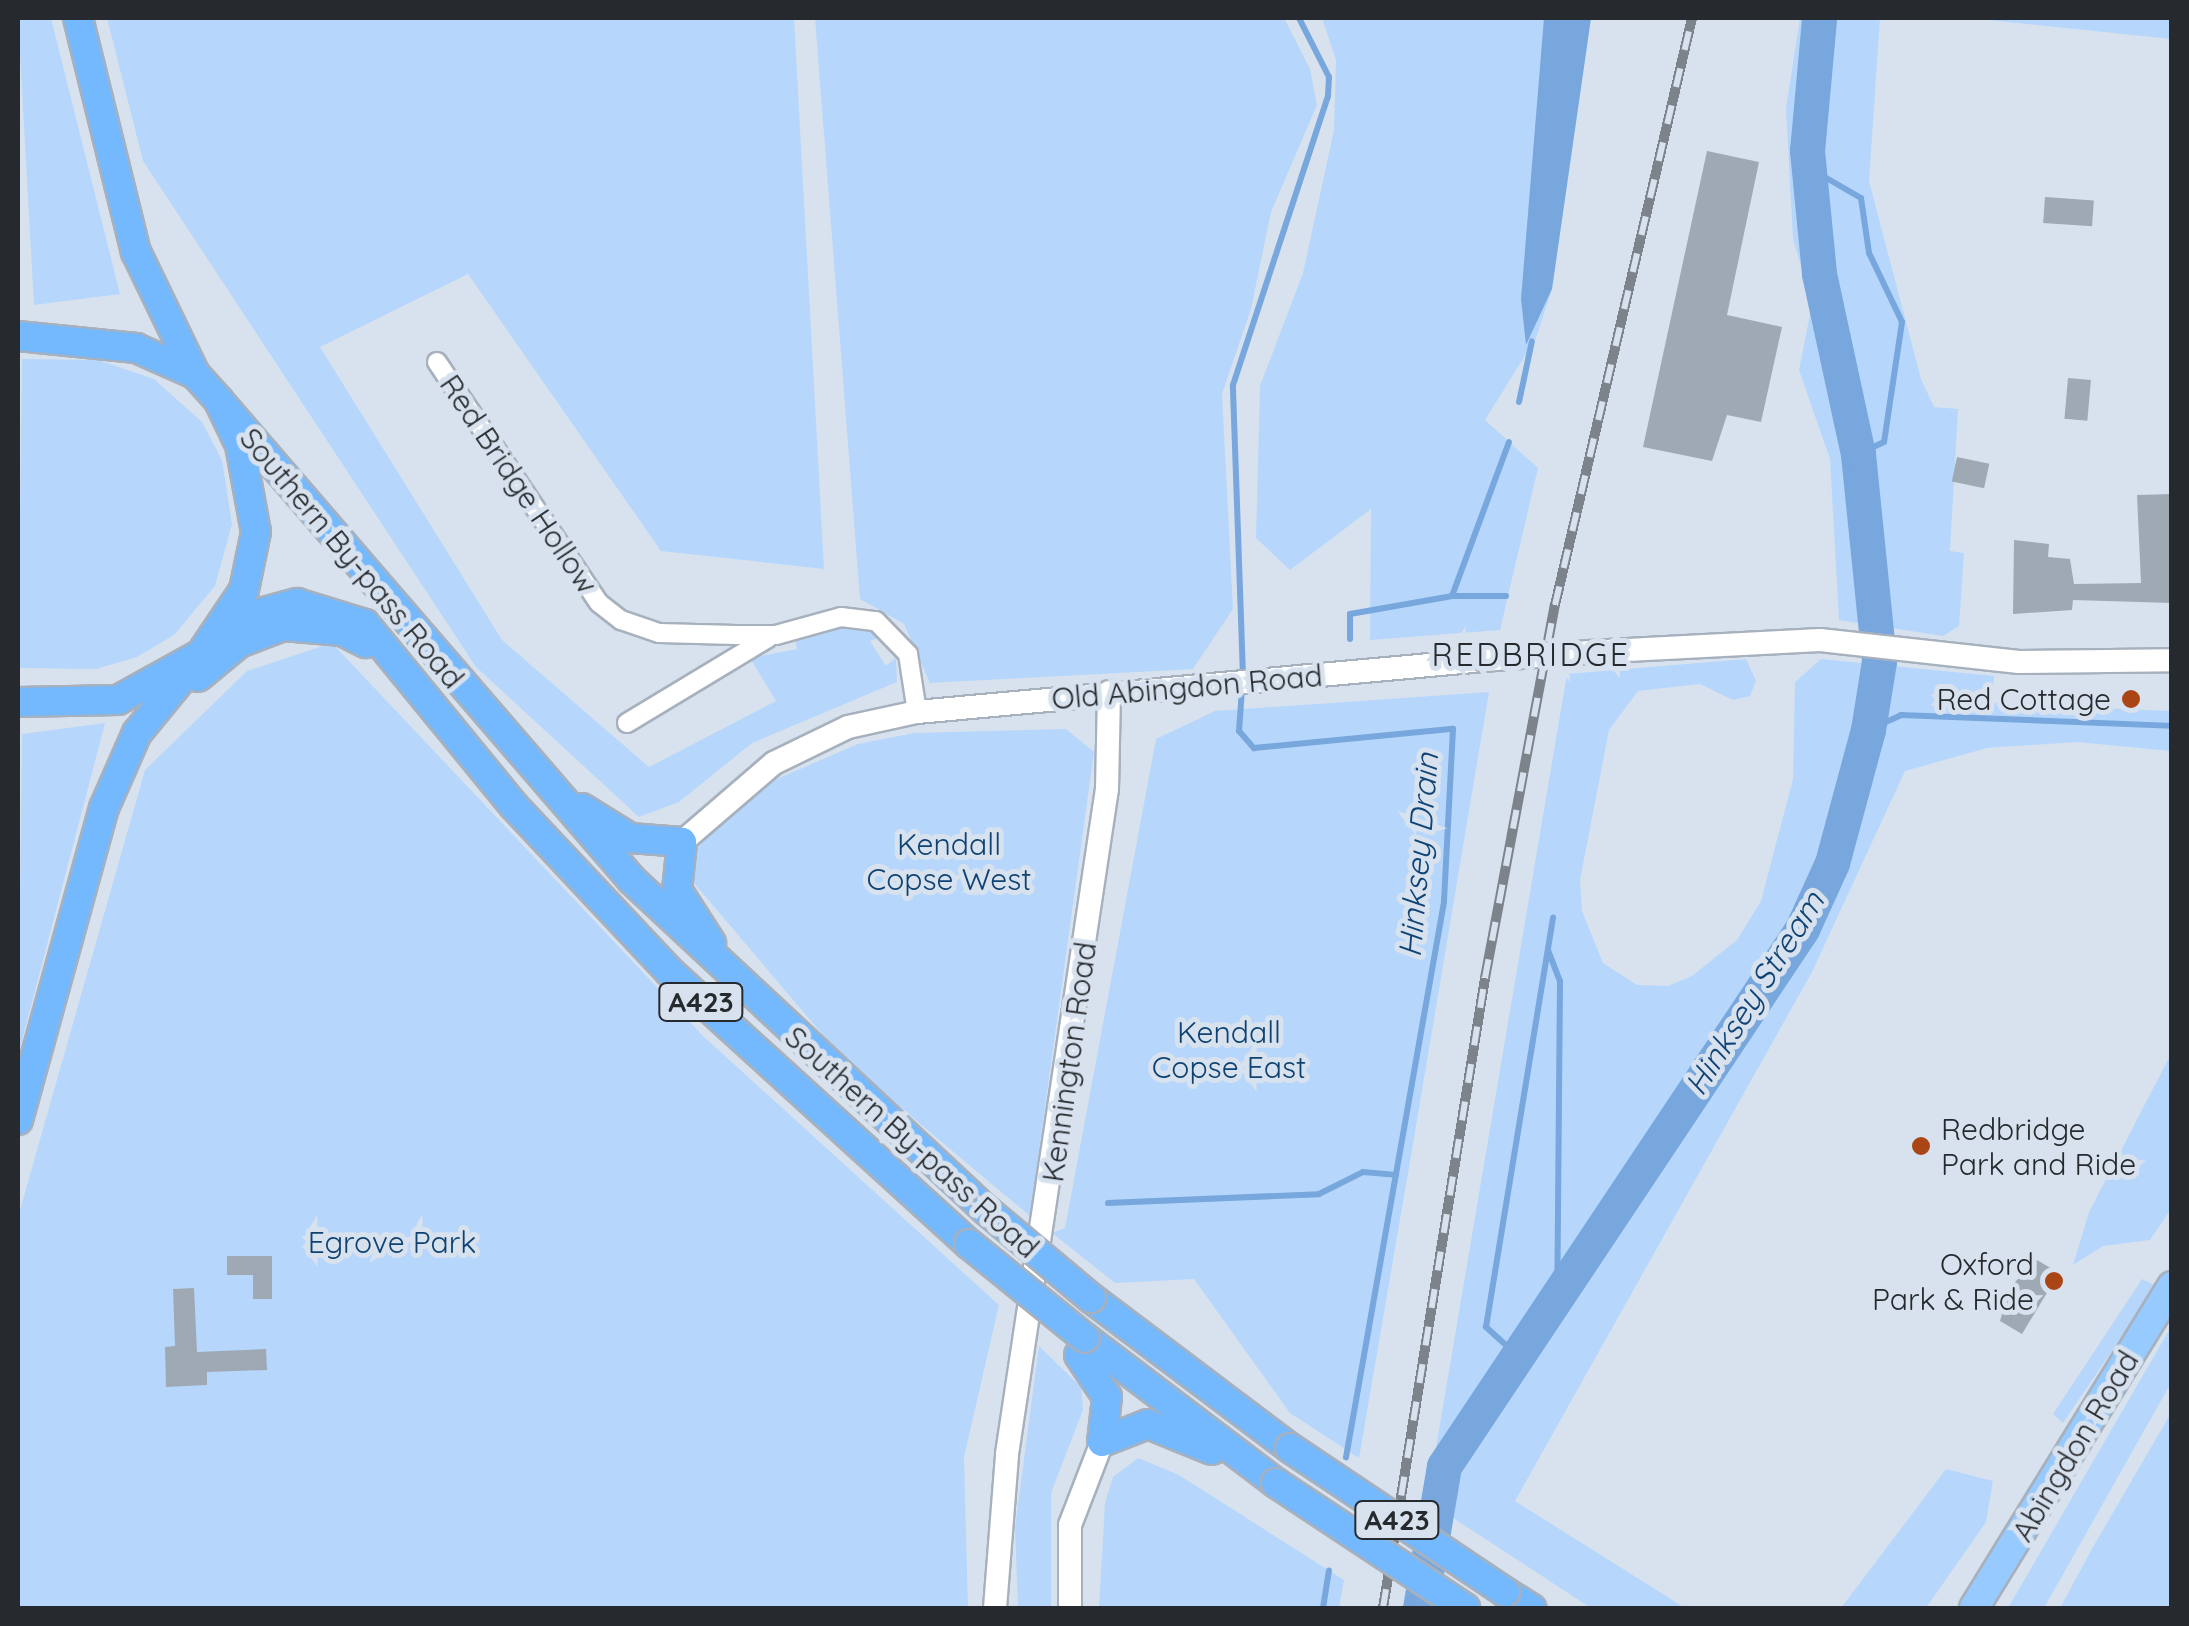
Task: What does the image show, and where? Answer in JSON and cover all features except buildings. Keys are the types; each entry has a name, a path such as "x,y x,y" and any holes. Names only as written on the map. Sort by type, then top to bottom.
{"highway":[{"path":"78,18 136,252 195,374"},
{"path":"18,336 69,336 136,348 195,374"},
{"name":"Southern By-pass Road","path":"195,374 522,761 742,990 986,1210 1090,1298 1290,1448 1531,1608"},
{"path":"18,1120 104,808 128,750 227,622 253,564 253,484 220,400"},
{"name":"Southern By-pass Road","path":"227,622 297,602 337,610 373,632 404,674 670,972 1082,1347 1276,1483 1466,1608"},
{"path":"161,705 239,643 283,626 342,631 404,674"},
{"path":"18,702 118,700 202,654"},
{"path":"522,761 610,830 652,844 682,842 677,890 742,990"},
{"path":"1082,1347 1108,1397 1102,1442 1148,1424 1276,1483"}],"main road":[{"name":"Abingdon Road","path":"1976,1607 2172,1286"}],"street":[{"name":"Red Bridge Hollow","path":"436,362 610,612 660,633 776,635"},
{"name":"Red Bridge Hollow","path":"627,723 776,635 840,616 876,621 908,654 917,712"},
{"name":"Old Abingdon Road","path":"682,842 774,763 848,727 917,712 1484,660 1734,643 1837,641 2019,662 2172,660"},
{"name":"Kennington Road","path":"995,1608 1007,1454 1107,789 1109,692"},
{"path":"1070,1608 1070,1525 1102,1442"}],"green space":[{"path":"18,18 51,18 120,294 34,305"},
{"path":"107,18 794,18 824,569 661,551 468,274 320,347 502,640 649,767 776,701 750,658 797,649 794,634 850,625 871,630 881,637 870,641 886,666 896,658 897,682 752,743 679,802 639,817 476,667 143,161"},
{"path":"815,18 1284,18 1310,69 1317,105 1271,212 1251,309 1222,394 1233,609 1193,669 930,683 904,624 860,599"},
{"path":"1322,18 1591,18 1552,289 1536,338 1485,420 1538,468 1500,630 1370,640 1371,509 1290,570 1256,538 1260,386 1303,273 1334,130 1336,60"},
{"path":"1800,18 1880,18 1869,181 1921,379 1934,407 1958,409 1950,551 1964,553 1959,626 1943,636 1839,620 1830,459 1799,370 1812,304 1793,239 1786,108"},
{"path":"1969,18 2171,18 2171,39"},
{"path":"22,359 98,360 154,379 202,422 222,460 232,524 215,586 174,635 137,657 96,669 18,668"},
{"name":"Egrove Park","path":"332,643 703,1036 999,1305 964,1457 968,1608 18,1608 18,1217 145,770 247,671"},
{"path":"1746,659 1756,681 1750,696 1733,700 1700,684 1638,691 1609,730 1580,880 1582,911 1603,963 1637,985 1668,986 1692,976 1737,940 1761,901 1793,779 1795,682 1821,659 1994,676 1992,703 2170,711 2171,704 2171,751 2077,742 1987,748 1905,771 1812,972 1515,1501 1685,1608 1591,1608 1427,1501 1567,674"},
{"name":"Kendall Copse East","path":"1489,692 1359,1458 1290,1413 1194,1279 1115,1283 1052,1233 1065,1228 1156,739 1215,711"},
{"path":"105,723 18,1056 22,734"},
{"name":"Kendall Copse West","path":"1066,729 1094,752 1030,1216 844,1060 694,883 690,866 706,831 756,788 858,744 914,733"},
{"path":"2171,1054 2171,1209 2150,1240 2103,1246 2073,1265 2089,1212"},
{"path":"2142,1279 2156,1286 2063,1423 2053,1414"},
{"path":"2171,1327 2171,1383 2044,1608 2008,1608"},
{"path":"1039,1346 1081,1387 1083,1410 1051,1493 1051,1608 1018,1608 1015,1527"},
{"path":"2171,1413 2171,1608 2060,1608 2093,1547"},
{"path":"1138,1458 1179,1475 1344,1580 1339,1608 1099,1608 1105,1503 1113,1477"},
{"path":"1946,1469 1993,1481 1986,1522 1926,1608 1841,1608"}],"shaded area":[{"path":"1544,18 1591,18 1552,289 1526,345 1521,299"}],"waterway":[{"name":"Hinksey Drain","path":"1243,676 1233,385 1328,96 1329,77 1299,18"},
{"name":"Hinksey Stream","path":"1420,1608 1444,1466 1802,929 1832,863 1868,730 1879,661 1858,454 1819,273 1807,151 1819,18"},
{"path":"1809,168 1861,198 1869,253 1902,322 1884,442 1858,454"},
{"path":"1519,402 1532,341"},
{"path":"1350,639 1350,614 1452,596 1509,442"},
{"path":"1452,596 1506,596"},
{"name":"Hinksey Drain","path":"1242,689 1239,731 1254,748 1453,729 1444,902 1346,1457"},
{"path":"1868,730 1901,715 2172,726"},
{"path":"1519,1357 1486,1327 1553,917"},
{"path":"1548,950 1560,981 1557,1302"},
{"path":"1108,1203 1319,1194 1363,1172 1396,1175"},
{"name":"Hinksey Drain","path":"1323,1608 1329,1570"}],"railway":[{"path":"1383,1608 1485,978 1555,605 1692,18"}],"place":[{"name":"Red Cottage","path":"2131,699"},
{"name":"Redbridge Park and Ride","path":"1921,1146"},
{"name":"Oxford Park & Ride","path":"2054,1281"}],"district":[{"name":"REDBRIDGE","path":"1531,654"}]}
